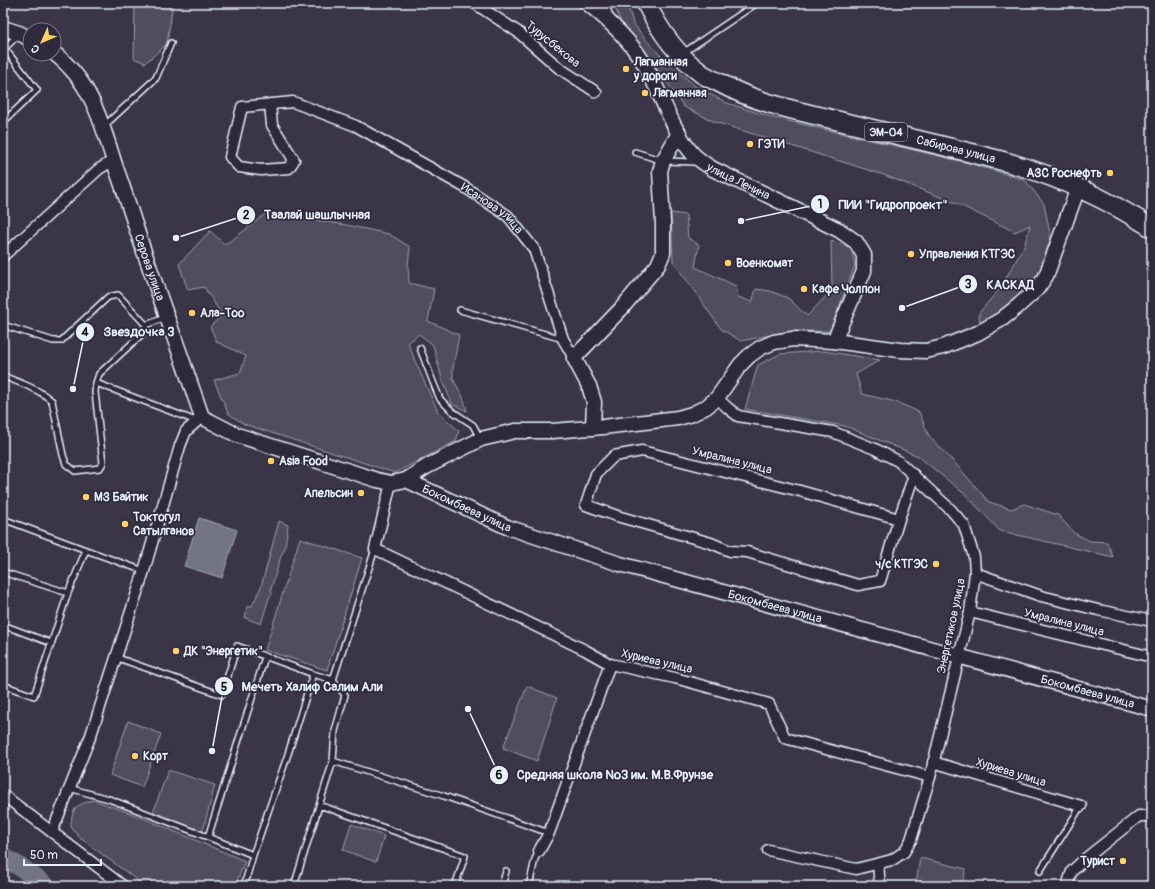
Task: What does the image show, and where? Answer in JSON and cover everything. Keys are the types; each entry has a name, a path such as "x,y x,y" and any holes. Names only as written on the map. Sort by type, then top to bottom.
{"highway":[{"name":"Сабирова улица","path":"646,3 661,30 681,55 702,74 732,90 774,105 995,159 1042,173 1078,188 1114,206 1152,228"}],"main road":[{"name":"улица Ленина","path":"587,3 609,20 627,39 645,65 679,133 691,152 701,162 839,230 856,242 864,255 864,270 834,341"},
{"path":"3,28 22,35"},
{"name":"Серова улица","path":"62,59 79,77 89,93 103,126 167,317 199,419"},
{"path":"574,358 621,310 658,265 663,253 660,171 679,133"},
{"path":"199,419 237,435 390,483 406,480 426,467 481,439 515,431 552,431 593,428 678,418 706,407 726,388 740,365 749,356 760,348 774,342 793,339 834,341 900,350 926,351 943,347 978,333 1002,319 1037,289 1046,276 1078,188"},
{"name":"Исанова улица","path":"574,358 589,386 594,402 593,428"},
{"name":"Бокомбаева улица","path":"406,480 507,527 584,553 958,657 1152,709"}],"street":[{"name":"Турусбекова","path":"474,3 518,32 559,68 596,92"},
{"path":"602,3 609,20"},
{"name":"Исанова улица","path":"270,104 272,125 294,160 289,168 262,170 239,167 230,157 242,107 270,104 293,102 356,126 466,188 508,216 534,249 563,339 574,358"},
{"path":"3,256 99,169 114,160"},
{"name":"Энергетиков улица","path":"717,398 729,410 738,416 833,432 875,449 898,461 951,510 964,526 974,557 975,574 970,612 930,777 912,840 904,852 892,860 856,869 768,850"},
{"path":"52,832 91,735 144,571 180,446 186,431 199,419"},
{"name":"Умралина улица","path":"642,451 800,491 898,518 880,581 858,585 747,552 730,551 711,543 617,516 586,505 596,474 614,456 642,451"},
{"path":"898,518 914,475"},
{"path":"375,548 390,483"},
{"name":"Хуриева улица","path":"375,548 585,650 610,664 675,678 769,704 785,738 930,777"},
{"name":"Умралина улица","path":"975,574 1041,596 1104,612 1152,621"},
{"name":"Умралина улица","path":"970,612 1152,657"},
{"path":"539,851 549,833 610,664"},
{"name":"Хуриева улица","path":"933,762 1081,806"},
{"path":"3,795 123,886"},
{"path":"1067,886 1072,871 1086,858 1139,816 1152,816"},
{"path":"878,864 880,886"}],"lane":[{"path":"681,55 757,3"},
{"path":"3,122 37,90 4,50 22,38"},
{"path":"103,126 156,78 171,43"},
{"path":"635,152 664,161 701,162"},
{"path":"3,326 53,341 61,341 108,297 118,295 146,325"},
{"path":"460,310 563,339"},
{"path":"3,376 37,390 46,395 52,401 66,464 75,471 100,468 103,463 94,392 99,374 142,334 146,325 167,317"},
{"path":"420,348 440,399 452,411 473,425 481,439"},
{"path":"96,383 199,419"},
{"path":"3,519 144,571"},
{"path":"333,680 375,548"},
{"path":"3,685 34,696 68,593 86,550"},
{"path":"3,572 68,593"},
{"path":"3,625 51,642"},
{"path":"115,658 222,695 237,646 333,680 345,696 335,731 333,760 294,886"},
{"path":"208,837 265,657"},
{"path":"244,886 313,674"},
{"path":"333,760 444,796 549,833"},
{"path":"69,788 109,799 253,856"},
{"path":"319,805 465,856 455,886"},
{"path":"1040,871 1081,806"},
{"path":"529,886 535,859 539,851"},
{"path":"502,886 506,872"}],"shaded area":[{"path":"135,3 173,3 167,44 145,63 134,58"},
{"path":"613,3 627,3 633,23 663,58 696,87 727,103 771,117 965,162 1025,180 1044,204 1051,238 1035,285 980,328 979,313 1000,288 1024,247 1030,225 1015,232 958,204 884,175 715,122 684,107 659,71 621,22"},
{"path":"268,212 389,234 410,247 408,266 409,283 434,289 428,321 459,335 453,368 453,379 463,397 467,411 452,404 442,379 433,345 419,334 408,343 438,412 459,431 456,441 395,473 244,424 228,413 214,380 240,373 246,356 217,342 210,327 222,315 204,287 188,290 179,264 210,231 224,244 232,240"},
{"path":"671,213 686,215 688,238 699,245 695,267 736,286 738,297 752,302 756,289 770,291 788,298 807,316 832,290 831,241 851,248 855,265 830,331 791,331 741,341 721,329 673,261"},
{"path":"823,351 880,360 856,374 862,394 896,402 919,412 929,436 989,502 1011,509 1024,504 1058,515 1074,533 1090,541 1107,542 1113,557 1000,531 967,496 918,456 845,426 745,409 758,365 780,354"},
{"path":"279,521 288,525 285,548 281,556 271,589 272,594 269,598 261,624 245,618 247,607 252,606 261,587"},
{"path":"300,538 362,558 327,670 265,650"},
{"path":"527,686 557,698 537,761 503,748"},
{"name":"Корт","path":"128,721 161,734 142,787 110,775"},
{"path":"168,770 215,785 202,834 153,813"},
{"path":"94,800 143,818 245,861 235,886 145,886 80,838 71,827 72,815 76,808 79,805"},
{"path":"351,824 384,836 376,862 343,850"},
{"path":"920,858 966,869 962,886 922,886 916,884"}],"water":[{"path":"199,518 237,530 222,578 184,566"}],"waterway":[{"path":"3,857 22,868 46,886"}],"place":[{"name":"Лагманная у дороги","path":"626,69"},
{"name":"Лагманная","path":"645,93"},
{"name":"ГЭТИ","path":"750,144"},
{"name":"АЗС Роснефть","path":"1110,173"},
{"name":"ПИИ \"Гидропроект\"","path":"741,221"},
{"name":"Таалай шашлычная","path":"176,238"},
{"name":"Управления КТГЭС","path":"911,254"},
{"name":"Военкомат","path":"728,263"},
{"name":"Кафе Чолпон","path":"804,289"},
{"name":"КАСКАД","path":"902,308"},
{"name":"Ала-Тоо","path":"192,313"},
{"name":"Звездочка 3","path":"73,389"},
{"name":"Asia Food","path":"271,461"},
{"name":"Апельсин","path":"361,493"},
{"name":"МЗ Байтик","path":"86,497"},
{"name":"Токтогул Сатылганов","path":"125,524"},
{"name":"ч/с КТГЭС","path":"936,564"},
{"name":"ДК \"Энергетик\"","path":"176,651"},
{"name":"Средняя школа №3 им. М.В.Фрунзе","path":"468,709"},
{"name":"Мечеть Халиф Салим Али","path":"212,751"},
{"name":"Корт","path":"135,756"},
{"name":"Турист","path":"1123,861"}]}
